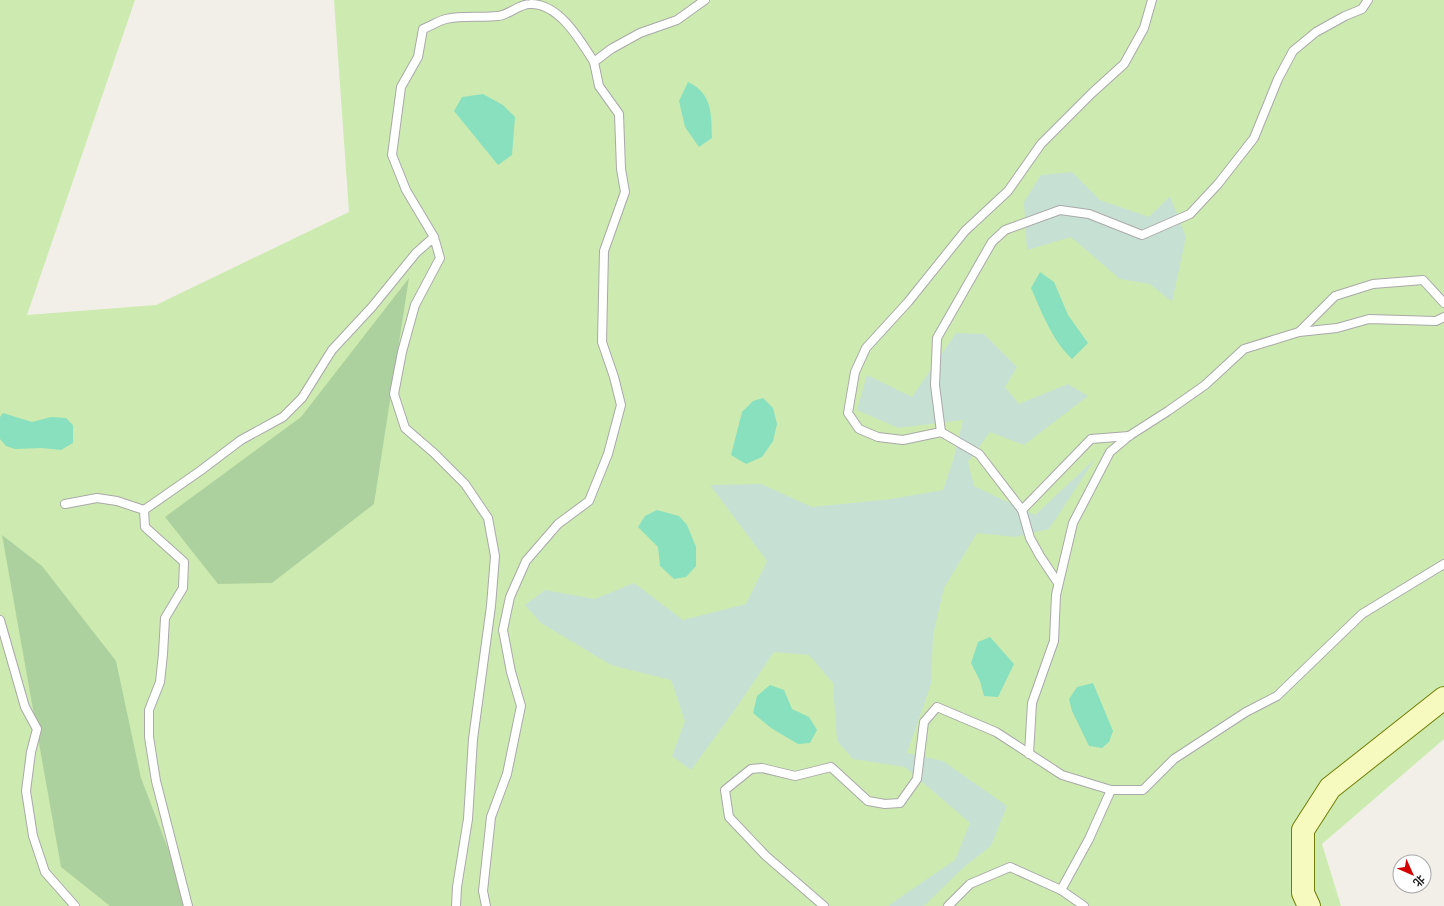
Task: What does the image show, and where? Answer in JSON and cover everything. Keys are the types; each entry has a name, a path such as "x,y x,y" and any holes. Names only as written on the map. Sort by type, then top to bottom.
{"street":[{"path":"1309,906 1303,893 1303,830 1330,788 1444,698"}],"lane":[{"path":"594,62 611,48 640,33 677,20 705,0"},
{"path":"1058,583 1030,538 1022,510 979,454 941,432 903,440 878,437 859,429 848,413 855,372 866,348 908,302 965,231 1008,191 1041,144 1092,92 1124,64 1144,28 1152,0"},
{"path":"941,432 935,385 937,338 992,242 1004,230 1060,210 1088,214 1142,235 1190,214 1218,184 1254,138 1278,79 1293,51 1316,32 1345,16 1362,9 1368,0"},
{"path":"456,906 457,887 468,819 473,739 491,606 495,556 488,518 465,484 434,453 405,428 394,394 402,352 415,305 440,258 434,237 406,190 392,155 401,88 418,57 424,29 446,19 469,16 500,16 529,4 542,6 559,15 571,28 594,62 599,86 618,114 620,129 620,169 625,192 604,251 602,342 621,405 608,454 589,501 558,524 526,561 510,597 504,630 511,672 521,706 506,774 492,817 483,891 486,906"},
{"path":"144,510 241,440 283,417 302,398 332,350 372,307 416,253 434,237"},
{"path":"1299,332 1335,296 1374,284 1423,280 1444,303"},
{"path":"1029,754 1032,703 1054,641 1056,594 1073,523 1110,452 1129,436 1205,385 1244,349 1299,332 1337,328 1369,319 1436,321 1444,317"},
{"path":"1022,510 1091,439 1129,436"},
{"path":"65,504 97,498 117,501 144,510"},
{"path":"144,510 145,527 184,562 183,588 164,618 163,654 160,682 149,710 149,736 156,781 188,906"},
{"path":"824,906 766,856 729,817 725,790 752,769 762,768 795,776 831,767 868,801 885,804 900,803 917,779 924,722 937,707 996,732 1062,775 1111,790 1143,790 1174,759 1246,712 1277,696 1362,614 1444,564"},
{"path":"0,620 25,707 37,729 31,752 26,791 33,836 45,872 75,906"},
{"path":"1061,890 1089,839 1111,790"},
{"path":"948,906 970,884 1010,867 1061,890 1084,906"}],"green space":[{"path":"0,0 135,0 27,315 156,305 349,212 334,0 1444,0 1444,739 1322,844 1341,906 0,906"},
{"path":"688,82 702,92 711,113 712,138 699,147 685,127 679,101"},
{"path":"483,94 503,105 515,117 512,155 498,165 454,111 462,97"},
{"path":"1072,172 1100,200 1149,217 1170,196 1186,237 1172,302 1150,284 1120,279 1071,237 1027,250 1024,202 1041,175"},
{"path":"1040,272 1054,282 1068,315 1088,343 1072,359 1053,335 1031,288"},
{"path":"409,278 374,504 272,583 218,584 165,517 301,417"},
{"path":"956,333 984,334 1017,367 1005,387 1019,404 1068,384 1088,396 1024,445 990,432 968,462 974,486 1035,515 1095,459 1049,529 1015,537 977,533 944,588 933,635 931,684 907,753 943,761 1007,806 991,846 964,867 924,906 889,906 955,860 970,823 905,767 853,759 837,741 833,683 809,655 774,652 734,711 691,770 672,756 685,721 671,680 611,665 541,623 525,605 545,590 595,599 634,583 683,620 746,604 767,561 710,485 761,484 812,507 891,499 943,490 954,457 963,420 898,428 857,410 867,375 912,397"},
{"path":"763,398 773,408 777,424 773,441 762,457 746,464 731,455 742,412 753,401"},
{"path":"3,413 32,422 51,417 66,418 73,425 73,443 61,450 42,448 15,449 6,446 0,439 0,417"},
{"path":"657,510 679,516 687,525 696,547 696,566 686,577 674,579 660,566 658,547 638,527 645,516"},
{"path":"2,535 42,566 116,661 141,778 190,906 110,906 61,867"},
{"path":"990,637 1014,664 998,697 984,696 980,681 971,663 978,642"},
{"path":"1093,683 1113,731 1109,742 1102,748 1089,746 1072,711 1069,699 1077,687"},
{"path":"770,685 784,690 792,709 809,717 817,730 810,743 798,744 771,728 753,713 757,696"}]}
